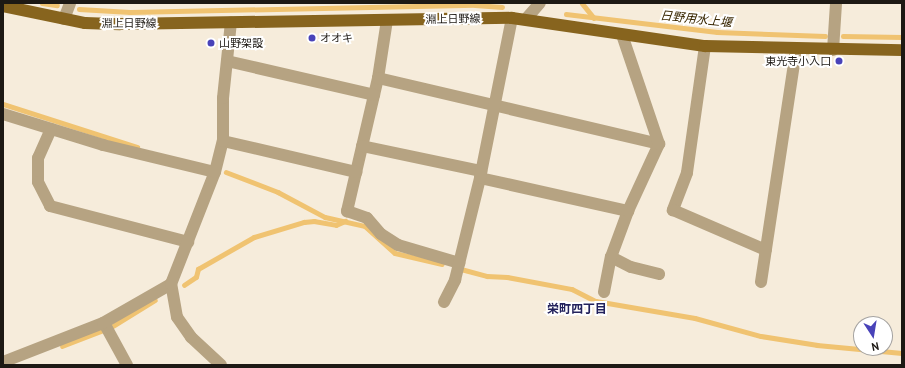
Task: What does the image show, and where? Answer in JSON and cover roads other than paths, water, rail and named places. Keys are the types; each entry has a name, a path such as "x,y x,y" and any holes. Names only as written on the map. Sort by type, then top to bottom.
{"main road":[{"name":"淵上日野線","path":"3,6 64,19 120,24 512,18 705,46 796,50 902,50"}],"street":[{"path":"64,19 70,3"},
{"path":"526,19 540,3"},
{"path":"833,50 836,3"},
{"path":"444,302 455,280 480,174 512,18"},
{"path":"387,20 378,78 347,211 367,218 381,234 398,245 459,263"},
{"path":"221,365 191,337 177,317 171,284 215,172 223,141 227,60 231,22"},
{"path":"604,292 611,257 628,211 659,144 622,35"},
{"path":"705,46 687,173 673,210 766,250"},
{"path":"761,282 796,50"},
{"path":"227,60 374,95"},
{"path":"378,78 659,144"},
{"path":"3,114 103,145 215,172"},
{"path":"51,128 38,158 38,182 50,206 188,242"},
{"path":"223,141 356,172"},
{"path":"362,146 628,211"},
{"path":"611,257 631,268 659,274"},
{"path":"3,362 104,323 171,284"},
{"path":"104,323 127,365"}],"waterway":[{"name":"日野用水上堰","path":"42,3 57,5"},
{"path":"582,3 594,18"},
{"name":"日野用水上堰","path":"79,9 130,12 475,5 502,7"},
{"name":"日野用水上堰","path":"566,14 717,32 825,36"},
{"name":"日野用水上堰","path":"843,36 902,37"},
{"path":"3,104 137,147"},
{"path":"226,172 278,192 325,217 365,226 395,253 442,264"},
{"path":"184,285 196,277 198,269 254,237 304,222 314,221 336,225 345,221"},
{"path":"461,269 487,276 507,277 572,289 596,301 695,318 761,336 817,345 902,353"},
{"path":"113,326 155,300"},
{"path":"62,346 101,331"}],"place":[{"name":"オオキ","path":"312,38"},
{"name":"山野架設","path":"211,43"},
{"name":"東光寺小入口","path":"839,61"}],"district":[{"name":"栄町四丁目","path":"577,309"}]}
